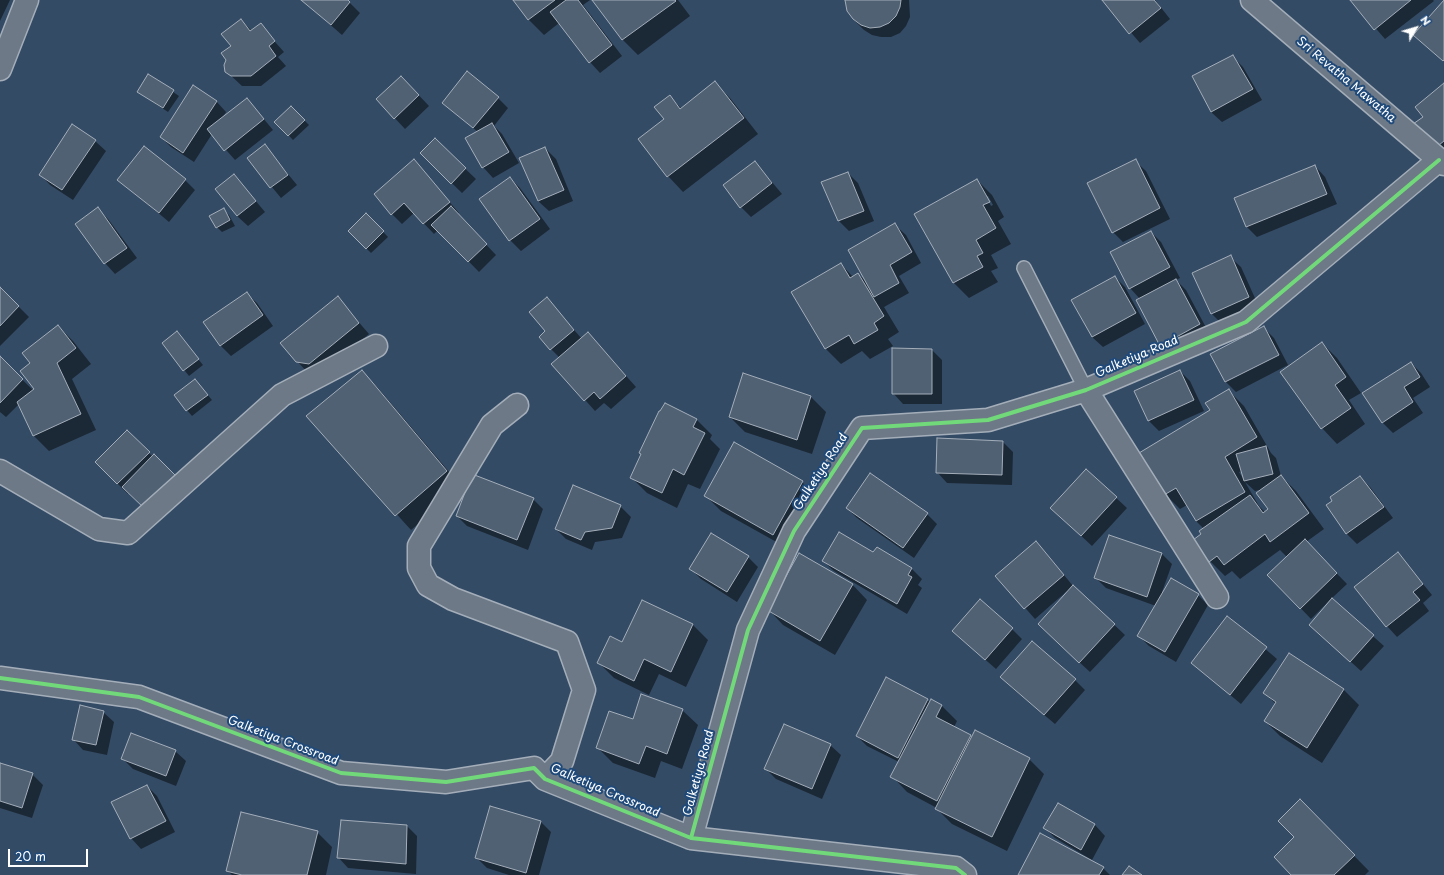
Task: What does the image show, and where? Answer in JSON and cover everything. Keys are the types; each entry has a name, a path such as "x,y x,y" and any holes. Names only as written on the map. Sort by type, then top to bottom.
{"street":[{"path":"0,69 27,0"},
{"name":"Sri Revatha Mawatha","path":"1252,0 1442,162"},
{"path":"1273,0 1405,131"},
{"name":"Galketiya Road","path":"691,838 748,630 794,531 862,428 988,420 1086,390 1246,322 1442,162"},
{"path":"0,471 99,529 128,533 282,394 376,346"},
{"path":"1086,390 1217,597"},
{"path":"517,405 492,426 423,539 419,546 419,568 428,585 453,599 567,642 584,690 562,761 545,779"},
{"name":"Galketiya Crossroad","path":"0,678 139,697 341,773 446,782 534,768 545,779 691,838"},
{"path":"691,838 956,868 965,875"}],"lane":[{"path":"1024,268 1086,390"}],"building":[{"path":"301,0 348,0 350,2 331,25"},
{"path":"513,0 555,0 528,20"},
{"path":"566,0 578,0 612,45 589,63 550,12"},
{"path":"592,0 675,0 676,1 622,40"},
{"path":"845,0 901,0 896,16 889,23 880,27 870,28 861,25 853,19 847,11"},
{"path":"1102,0 1154,0 1161,8 1129,34"},
{"path":"1350,0 1411,0 1374,30"},
{"path":"1444,0 1444,60 1443,61 1413,35"},
{"path":"241,19 250,31 261,23 275,41 269,46 276,56 251,76 231,76 225,72 224,65 226,60 221,53 231,46 221,34"},
{"path":"1233,55 1253,89 1211,112 1192,76"},
{"path":"467,71 499,97 473,128 442,103"},
{"path":"148,74 174,90 163,108 137,92"},
{"path":"401,76 419,95 394,119 376,99"},
{"path":"715,81 744,118 667,177 638,139 664,119 654,107 670,95 680,109"},
{"path":"1444,83 1444,141 1434,149 1413,124 1423,117 1415,107"},
{"path":"193,85 217,101 183,153 160,137"},
{"path":"247,98 264,119 224,151 207,129"},
{"path":"291,106 305,120 288,136 274,122"},
{"path":"492,123 509,152 482,168 465,138"},
{"path":"72,124 96,140 62,190 39,175"},
{"path":"435,138 466,168 451,184 420,153"},
{"path":"265,144 288,175 270,188 247,158"},
{"path":"144,146 186,179 159,213 117,180"},
{"path":"545,147 564,190 538,201 519,158"},
{"path":"414,159 450,202 423,224 404,203 391,215 374,194"},
{"path":"1136,159 1160,208 1112,233 1087,183"},
{"path":"755,161 772,183 740,208 723,185"},
{"path":"1315,165 1327,194 1246,227 1234,198"},
{"path":"848,172 864,211 838,221 821,182"},
{"path":"234,174 256,201 237,216 215,189"},
{"path":"510,177 540,219 509,241 479,199"},
{"path":"977,179 990,202 983,205 996,228 976,240 983,253 977,256 983,267 953,283 914,214"},
{"path":"451,206 487,244 468,262 431,225"},
{"path":"98,207 127,248 104,264 75,224"},
{"path":"224,208 230,220 216,228 209,216"},
{"path":"366,213 384,231 366,249 348,231"},
{"path":"895,223 912,252 890,265 899,283 874,297 848,250"},
{"path":"1151,231 1170,267 1129,289 1110,252"},
{"path":"1231,255 1249,297 1211,314 1192,273"},
{"path":"841,263 850,278 858,273 884,316 874,323 878,330 854,344 849,335 825,349 791,292"},
{"path":"1115,276 1136,313 1092,337 1071,300"},
{"path":"1176,279 1200,324 1160,346 1136,300"},
{"path":"0,287 19,306 0,326"},
{"path":"247,292 263,315 220,346 203,322"},
{"path":"338,296 359,323 309,364 296,362 280,343"},
{"path":"547,297 574,330 550,350 539,337 545,331 529,312"},
{"path":"58,325 76,348 57,363 81,414 33,436 17,402 34,389 20,371 30,363 22,353"},
{"path":"1264,326 1279,355 1225,382 1210,354"},
{"path":"177,331 199,359 183,371 162,343"},
{"path":"588,332 626,376 600,399 594,392 584,401 551,364"},
{"path":"1322,342 1346,377 1335,385 1351,408 1321,429 1280,372"},
{"path":"892,348 932,349 932,394 892,394"},
{"path":"0,356 23,379 0,403"},
{"path":"1411,362 1420,377 1404,387 1413,402 1382,423 1362,393"},
{"path":"362,370 447,471 395,516 306,416"},
{"path":"1180,370 1194,400 1148,421 1134,391"},
{"path":"743,373 811,396 797,440 729,417"},
{"path":"195,379 208,395 186,411 174,395"},
{"path":"1229,389 1257,437 1225,457 1245,492 1196,521 1176,488 1164,495 1139,453 1210,410 1205,403"},
{"path":"665,403 697,419 693,427 705,433 684,475 673,469 662,493 630,478 641,454 639,453 659,411"},
{"path":"127,430 150,452 117,484 95,462"},
{"path":"937,438 1003,441 1002,475 936,473"},
{"path":"734,442 803,481 773,535 704,496"},
{"path":"1266,446 1273,474 1244,481 1236,454"},
{"path":"154,454 177,477 145,509 122,487"},
{"path":"1086,469 1117,497 1081,536 1050,508"},
{"path":"870,473 928,513 903,548 846,508"},
{"path":"472,474 534,498 517,540 456,516"},
{"path":"1281,475 1309,513 1270,542 1265,534 1224,565 1217,556 1209,562 1193,540 1201,534 1199,531 1250,495 1263,513 1268,509 1256,493"},
{"path":"1360,476 1384,507 1346,534 1326,505 1332,501 1330,497"},
{"path":"573,485 621,505 612,528 585,532 581,540 555,529"},
{"path":"839,532 873,552 877,547 912,568 908,575 912,577 897,604 822,561"},
{"path":"711,533 749,556 727,592 689,569"},
{"path":"1109,535 1162,553 1147,597 1094,578"},
{"path":"1305,539 1337,573 1300,609 1267,575"},
{"path":"1036,541 1064,575 1024,609 995,576"},
{"path":"1398,552 1423,584 1413,592 1420,600 1386,627 1354,587"},
{"path":"799,553 853,584 820,641 767,610"},
{"path":"1171,578 1199,594 1165,652 1137,636"},
{"path":"1073,585 1115,624 1079,663 1038,624"},
{"path":"1332,598 1374,635 1350,662 1309,625"},
{"path":"980,599 1013,628 985,660 952,631"},
{"path":"642,600 693,624 671,672 644,659 634,681 597,663 610,636 622,642"},
{"path":"1227,616 1267,647 1230,695 1191,663"},
{"path":"1032,641 1076,679 1044,715 1000,677"},
{"path":"1289,653 1344,689 1307,748 1264,721 1276,702 1263,693"},
{"path":"886,677 928,699 898,758 856,736"},
{"path":"641,694 683,709 667,754 646,746 639,764 596,748 609,711 633,719"},
{"path":"931,699 942,705 936,717 971,735 937,801 890,777"},
{"path":"80,705 104,711 96,745 72,740"},
{"path":"784,724 831,744 812,789 764,769"},
{"path":"975,730 1030,758 992,837 935,809"},
{"path":"131,733 176,750 166,776 121,759"},
{"path":"0,763 33,773 22,808 0,801"},
{"path":"147,785 166,821 130,839 111,802"},
{"path":"1300,799 1355,855 1334,875 1291,875 1274,857 1294,837 1278,821"},
{"path":"1058,803 1095,824 1081,850 1043,828"},
{"path":"490,806 541,821 526,873 475,858"},
{"path":"241,812 318,831 307,875 242,875 226,871"},
{"path":"341,820 407,825 406,864 337,858"},
{"path":"1040,833 1104,867 1099,875 1018,875"},
{"path":"1129,866 1142,875 1122,875"}],"cycle path":[{"path":"691,838 748,630 794,531 862,428 988,420 1086,390 1246,322 1439,160"},
{"path":"0,678 139,697 341,773 446,782 534,768 545,779 691,838 956,868 965,875"}]}
